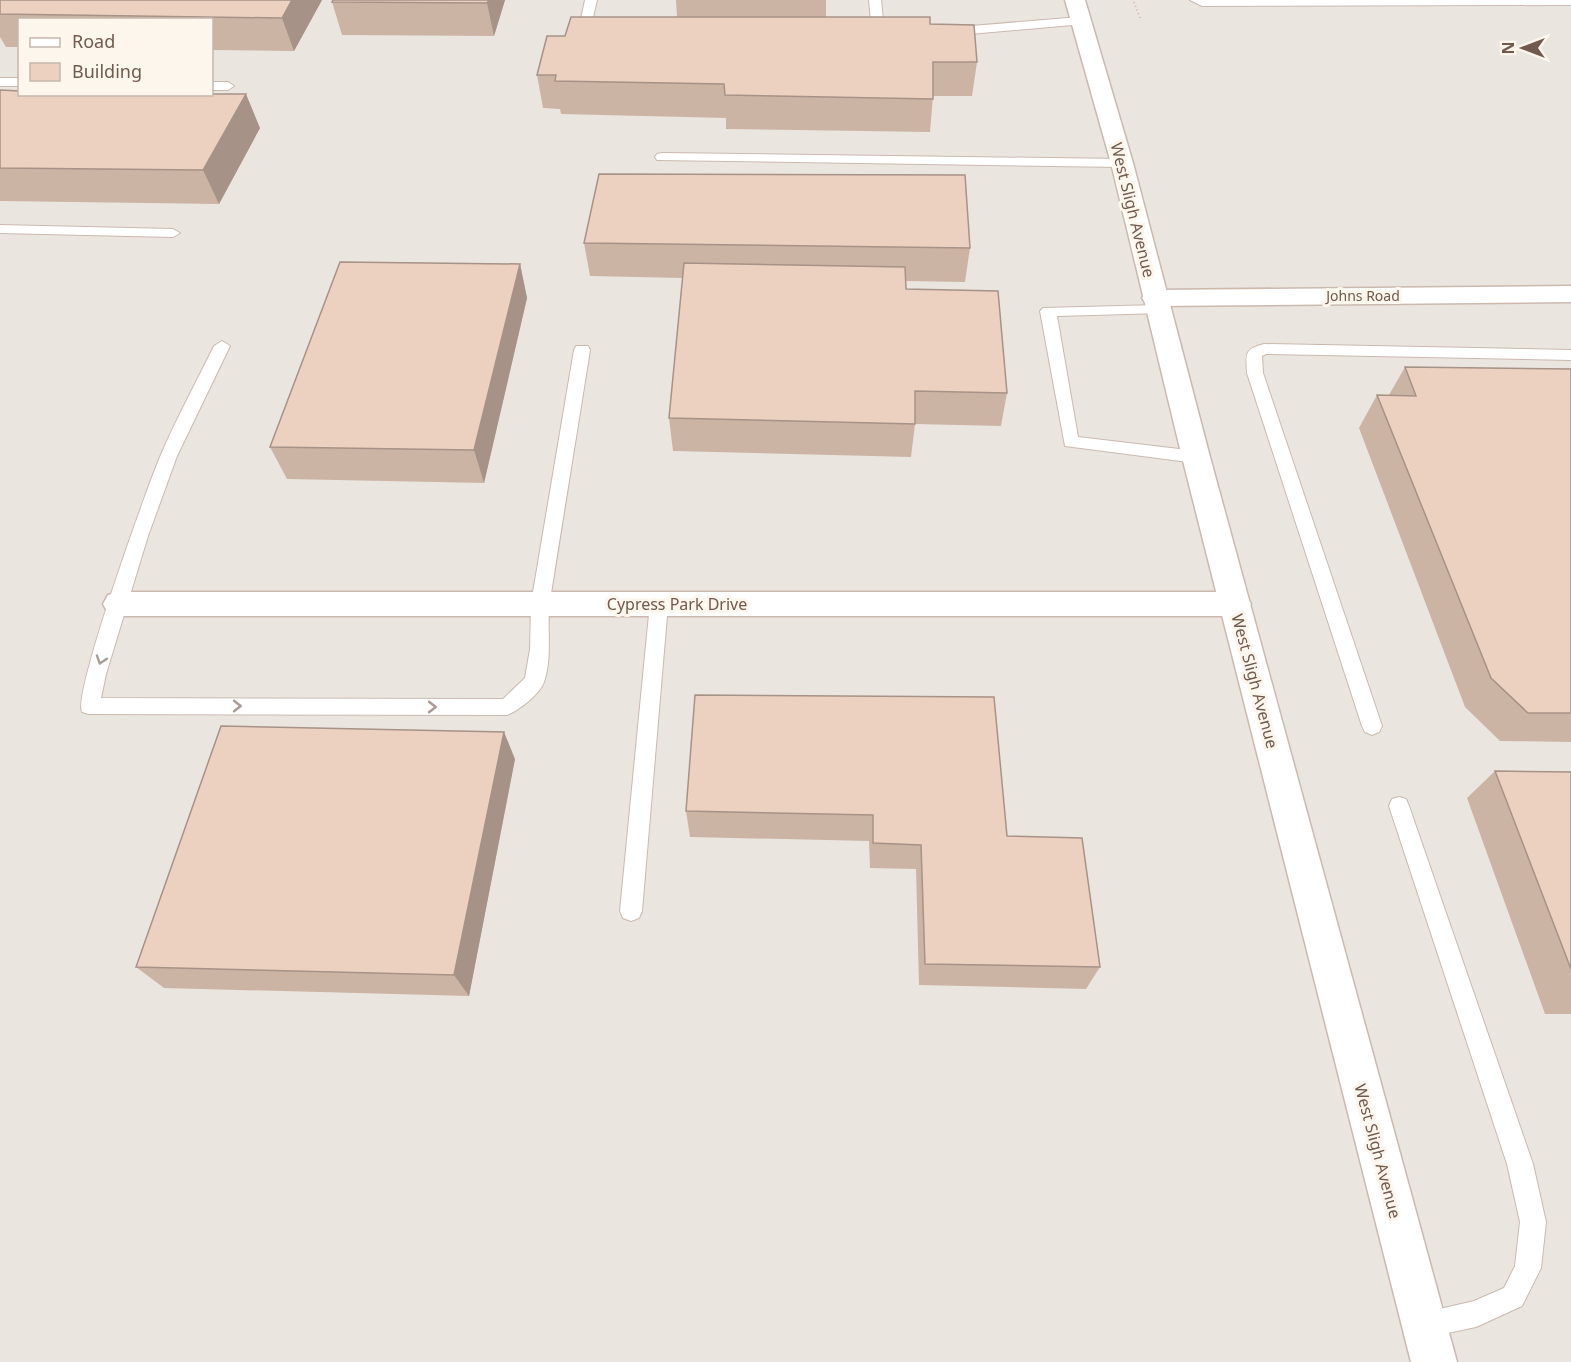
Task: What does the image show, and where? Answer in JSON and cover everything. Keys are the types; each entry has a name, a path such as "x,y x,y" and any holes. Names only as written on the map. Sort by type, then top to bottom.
{"street":[{"name":"West Sligh Avenue","path":"1078,10 1122,163 1196,457 1434,1362"},
{"name":"Johns Road","path":"1157,304 1571,294"},
{"name":"Cypress Park Drive","path":"119,604 1235,604"}],"lane":[{"path":"591,0 587,19 626,35"},
{"path":"875,0 872,33 901,32"},
{"path":"1196,0 1202,2 1571,1"},
{"path":"934,32 1078,10"},
{"path":"0,82 18,82"},
{"path":"213,86 228,86"},
{"path":"662,157 1122,163"},
{"path":"0,229 173,233"},
{"path":"1157,304 1048,311 1071,442 1196,457"},
{"path":"222,346 169,456 139,536 96,674 89,706 507,707 534,682 540,649 540,604 582,350"},
{"path":"1372,726 1255,373 1254,354 1264,349 1571,356"},
{"path":"631,911 659,604"},
{"path":"1400,806 1520,1164 1533,1222 1528,1268 1514,1297 1476,1314 1424,1325"}],"path":[{"path":"1134,2 1140,18"}],"shaded area":[{"path":"0,0 1571,0 1571,1362 0,1362"}],"building":[{"path":"0,0 292,0 282,18 0,14"},
{"path":"333,0 489,0 487,3 332,2"},
{"path":"571,17 930,17 930,24 974,25 977,62 933,62 933,99 725,95 724,84 555,81 556,75 537,75 547,36 565,36"},
{"path":"0,90 18,91 18,96 246,94 203,170 0,168"},
{"path":"599,174 965,175 970,248 584,243"},
{"path":"340,262 520,264 474,450 270,447"},
{"path":"684,263 905,267 906,289 998,291 1007,393 915,391 915,424 669,418"},
{"path":"1405,367 1571,369 1571,713 1528,713 1491,678 1377,395 1416,396"},
{"path":"695,695 994,697 1007,836 1082,838 1100,967 925,964 921,845 873,843 873,815 686,811"},
{"path":"221,726 504,732 454,975 136,967"},
{"path":"1495,771 1571,772 1571,969"}]}
